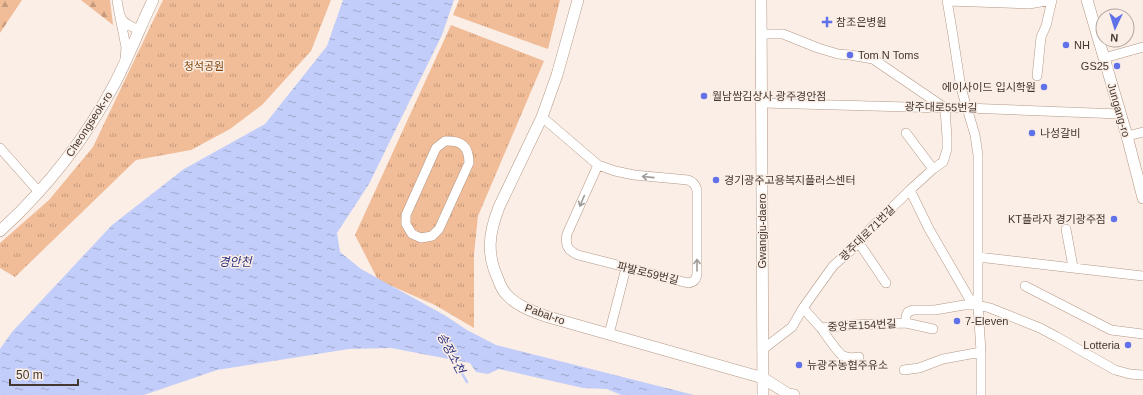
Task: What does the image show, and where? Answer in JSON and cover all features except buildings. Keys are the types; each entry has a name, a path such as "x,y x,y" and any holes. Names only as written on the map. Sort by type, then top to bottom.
{"street":[{"path":"117,0 126,47 125,61"},
{"name":"Cheongseok-ro","path":"0,231 39,192 76,146 116,82 153,0"},
{"name":"Pabal-ro","path":"578,0 557,75 542,117 493,222 490,234 491,259 494,271 501,285 507,295 518,303 545,316 609,334 763,387 794,395"},
{"name":"Gwangju-daero","path":"761,0 763,387"},
{"path":"980,395 981,352 978,305 978,155 975,135 961,88 947,1 1029,4 1052,0 1046,26 1041,37 1037,76"},
{"name":"Jungang-ro","path":"1087,0 1127,136 1143,198"},
{"path":"119,12 124,23 139,30"},
{"path":"762,34 783,34 838,54 873,59 945,108"},
{"path":"1104,58 1143,47"},
{"name":"광주대로55번길","path":"762,103 966,108 1120,114"},
{"name":"광주대로71번길","path":"762,350 792,327 803,308 833,266 859,243 868,231 910,190 943,162 947,138 945,108"},
{"name":"파발로59번길","path":"542,117 598,165 615,171 634,175 688,180 696,185 696,279 688,283 626,268 578,255 567,247 566,241 568,234 598,165"},
{"path":"1127,136 1143,132"},
{"path":"906,133 933,169"},
{"path":"454,141 464,146 469,155 469,163 439,229 432,236 421,238 412,234 406,224 406,216 436,148 445,142 454,141"},
{"path":"0,148 39,192"},
{"path":"910,190 928,229 969,298 978,305"},
{"path":"1066,229 1073,267"},
{"path":"859,243 886,283"},
{"path":"978,257 1143,276"},
{"path":"609,334 626,268"},
{"path":"1025,286 1111,330 1143,334"},
{"name":"중앙로154번길","path":"803,308 821,328 850,325 906,323 906,316 908,312 913,310 935,310 964,305 978,305 990,308 1040,328 1115,370 1130,374 1143,375"},
{"path":"906,323 933,329"},
{"path":"821,328 844,356 852,358 859,357"},
{"path":"904,370 919,368 943,358 981,352"}],"green space":[{"path":"0,0 22,0 0,33"},
{"path":"81,0 110,0 113,25"},
{"name":"청석공원","path":"163,0 331,0 311,51 262,105 230,129 191,150 136,160 15,277 0,268 0,243 49,200 93,147"},
{"path":"459,0 560,0 548,49 453,15"},
{"path":"451,25 544,61 478,216 474,254 474,328 435,305 378,280 355,235"}],"water":[{"name":"경안천","path":"343,0 454,0 442,35 369,184 337,233 340,252 361,269 496,345 694,395 621,395 607,389 583,388 499,369 488,374 476,372 470,363 391,348 349,349 217,370 144,395 0,395 0,349 12,332 112,225 184,169 265,124 327,46"}],"waterway":[{"name":"송정소천","path":"453,358 467,382"}],"place":[{"name":"참조은병원","path":"827,22"},
{"name":"NH","path":"1066,45"},
{"name":"Tom N Toms","path":"850,55"},
{"name":"GS25","path":"1117,66"},
{"name":"에이사이드 입시학원","path":"1044,87"},
{"name":"월남쌈김상사 광주경안점","path":"704,96"},
{"name":"나성갈비","path":"1032,133"},
{"name":"경기광주고용복지플러스센터","path":"716,180"},
{"name":"KT플라자 경기광주점","path":"1114,219"},
{"name":"7-Eleven","path":"957,321"},
{"name":"Lotteria","path":"1128,345"},
{"name":"뉴광주농협주유소","path":"799,365"}]}
